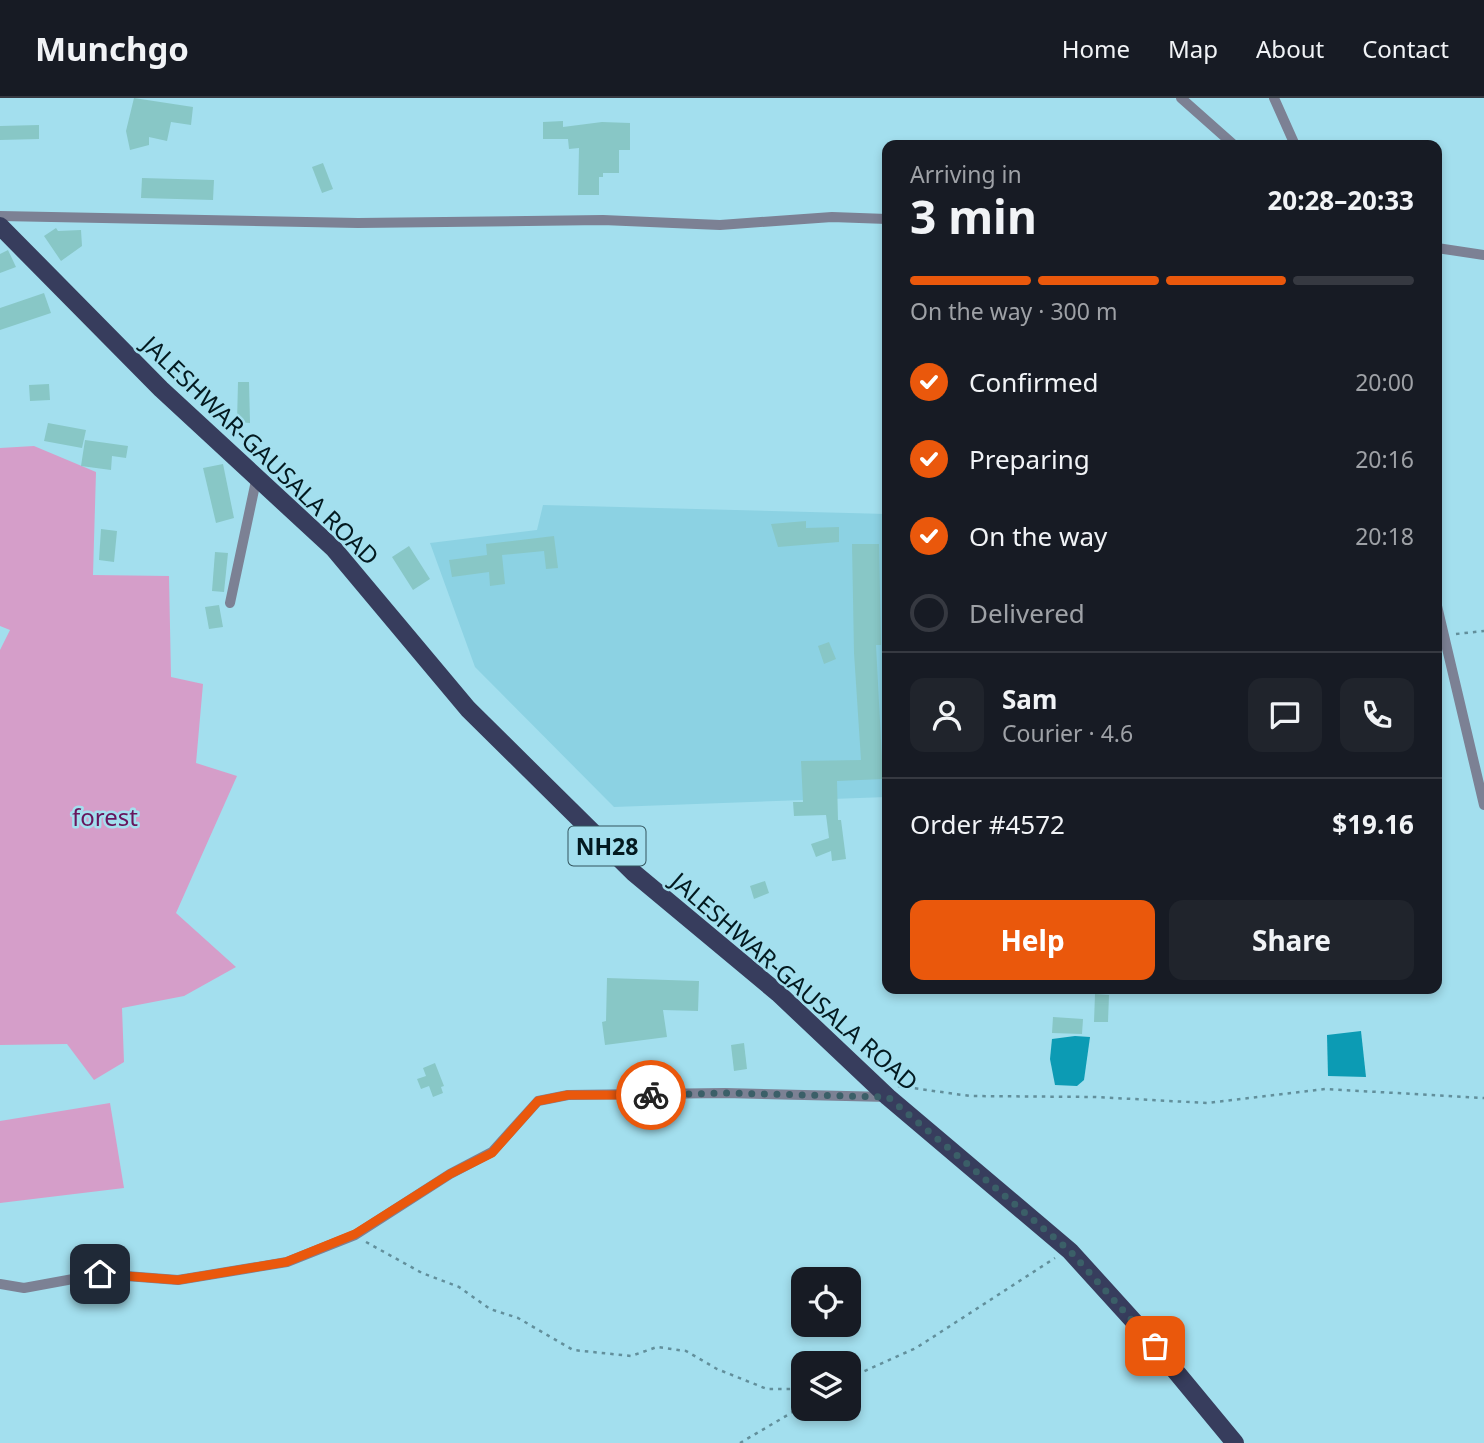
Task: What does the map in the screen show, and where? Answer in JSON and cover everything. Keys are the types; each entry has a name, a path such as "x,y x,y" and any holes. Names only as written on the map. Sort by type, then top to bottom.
{"main road":[{"name":"JALESHWAR-GAUSALA ROAD","path":"0,226 161,389 334,549 468,709 634,873 892,1091 1070,1251 1139,1327 1235,1443"}],"street":[{"path":"1181,98 1228,140"},
{"path":"1274,98 1293,140"},
{"path":"0,216 358,223 603,220 720,225 832,218 882,219"},
{"path":"1442,249 1484,256"},
{"path":"230,603 257,476"},
{"path":"1442,624 1484,805"},
{"path":"0,1284 24,1288 100,1274 178,1280 286,1262 355,1234 450,1174 492,1153 538,1101 568,1095 892,1091"}],"path":[{"path":"1445,635 1484,631"},
{"path":"892,1091 1207,1103 1325,1089 1484,1098"},
{"path":"355,1234 379,1251 460,1287 490,1309 518,1318 573,1350 631,1356 657,1347 687,1351 717,1369 767,1389 791,1389"},
{"path":"861,1373 916,1348 1039,1266 1070,1251"},
{"path":"740,1443 791,1413"}],"shaded area":[{"path":"543,505 882,514 882,797 614,807 475,667 430,543 537,530"},
{"path":"1361,1031 1366,1077 1328,1076 1327,1035"},
{"path":"1090,1037 1084,1080 1077,1086 1055,1085 1050,1059 1052,1039"}],"green space":[{"name":"forest","path":"34,446 96,472 93,575 169,576 171,677 203,684 196,763 237,776 176,913 236,967 184,996 122,1008 124,1062 94,1080 67,1044 0,1045 0,650 10,630 0,626 0,448"},
{"path":"110,1103 124,1188 0,1203 0,1121"}],"building":[{"path":"134,98 193,107 191,125 171,122 167,141 149,137 149,145 130,150 126,131"},
{"path":"563,121 563,127 602,122 630,123 630,150 619,150 619,173 603,173 603,177 599,177 599,195 578,195 579,148 569,149 568,139 543,139 543,122"},
{"path":"39,125 39,139 0,140 0,126"},
{"path":"323,163 333,189 322,193 312,167"},
{"path":"142,178 214,180 213,200 141,198"},
{"path":"56,228 58,231 81,230 82,246 61,261 44,236"},
{"path":"8,250 16,267 0,273 0,254"},
{"path":"44,293 51,313 0,330 0,308"},
{"path":"238,382 249,382 250,423 237,422"},
{"path":"49,384 50,400 30,401 29,385"},
{"path":"48,423 86,430 82,448 44,441"},
{"path":"85,440 128,446 126,458 112,456 111,470 81,466"},
{"path":"223,464 234,518 216,523 203,468"},
{"path":"806,521 806,528 839,527 839,542 778,547 771,524"},
{"path":"101,529 117,531 114,562 99,560"},
{"path":"554,536 558,568 546,569 544,551 502,555 505,584 490,586 489,572 452,577 449,560 487,555 486,544"},
{"path":"852,544 879,544 881,645 876,645 882,779 837,781 838,820 841,820 846,859 832,861 831,851 816,857 811,844 829,838 826,815 794,816 793,802 803,802 801,761 861,760 854,653"},
{"path":"409,546 430,579 413,590 392,557"},
{"path":"215,552 228,553 224,592 212,591"},
{"path":"219,605 223,627 209,629 205,607"},
{"path":"829,642 836,659 824,664 818,646"},
{"path":"765,881 769,893 754,899 750,886"},
{"path":"607,978 699,981 698,1011 663,1010 667,1037 605,1045 602,1022 606,1021"},
{"path":"1095,994 1109,995 1108,1022 1094,1022"},
{"path":"1053,1017 1083,1019 1082,1034 1052,1033"},
{"path":"744,1043 747,1069 734,1071 731,1045"},
{"path":"435,1063 444,1086 441,1087 443,1093 433,1097 429,1086 421,1089 417,1079 426,1076 423,1068"}],"way so far":[{"path":"651,1095 725,1093 888,1097 945,1142 1070,1251 1155,1346"}],"route":[{"path":"100,1274 178,1280 286,1262 355,1234 450,1174 492,1153 538,1101 568,1095 651,1095"}]}
